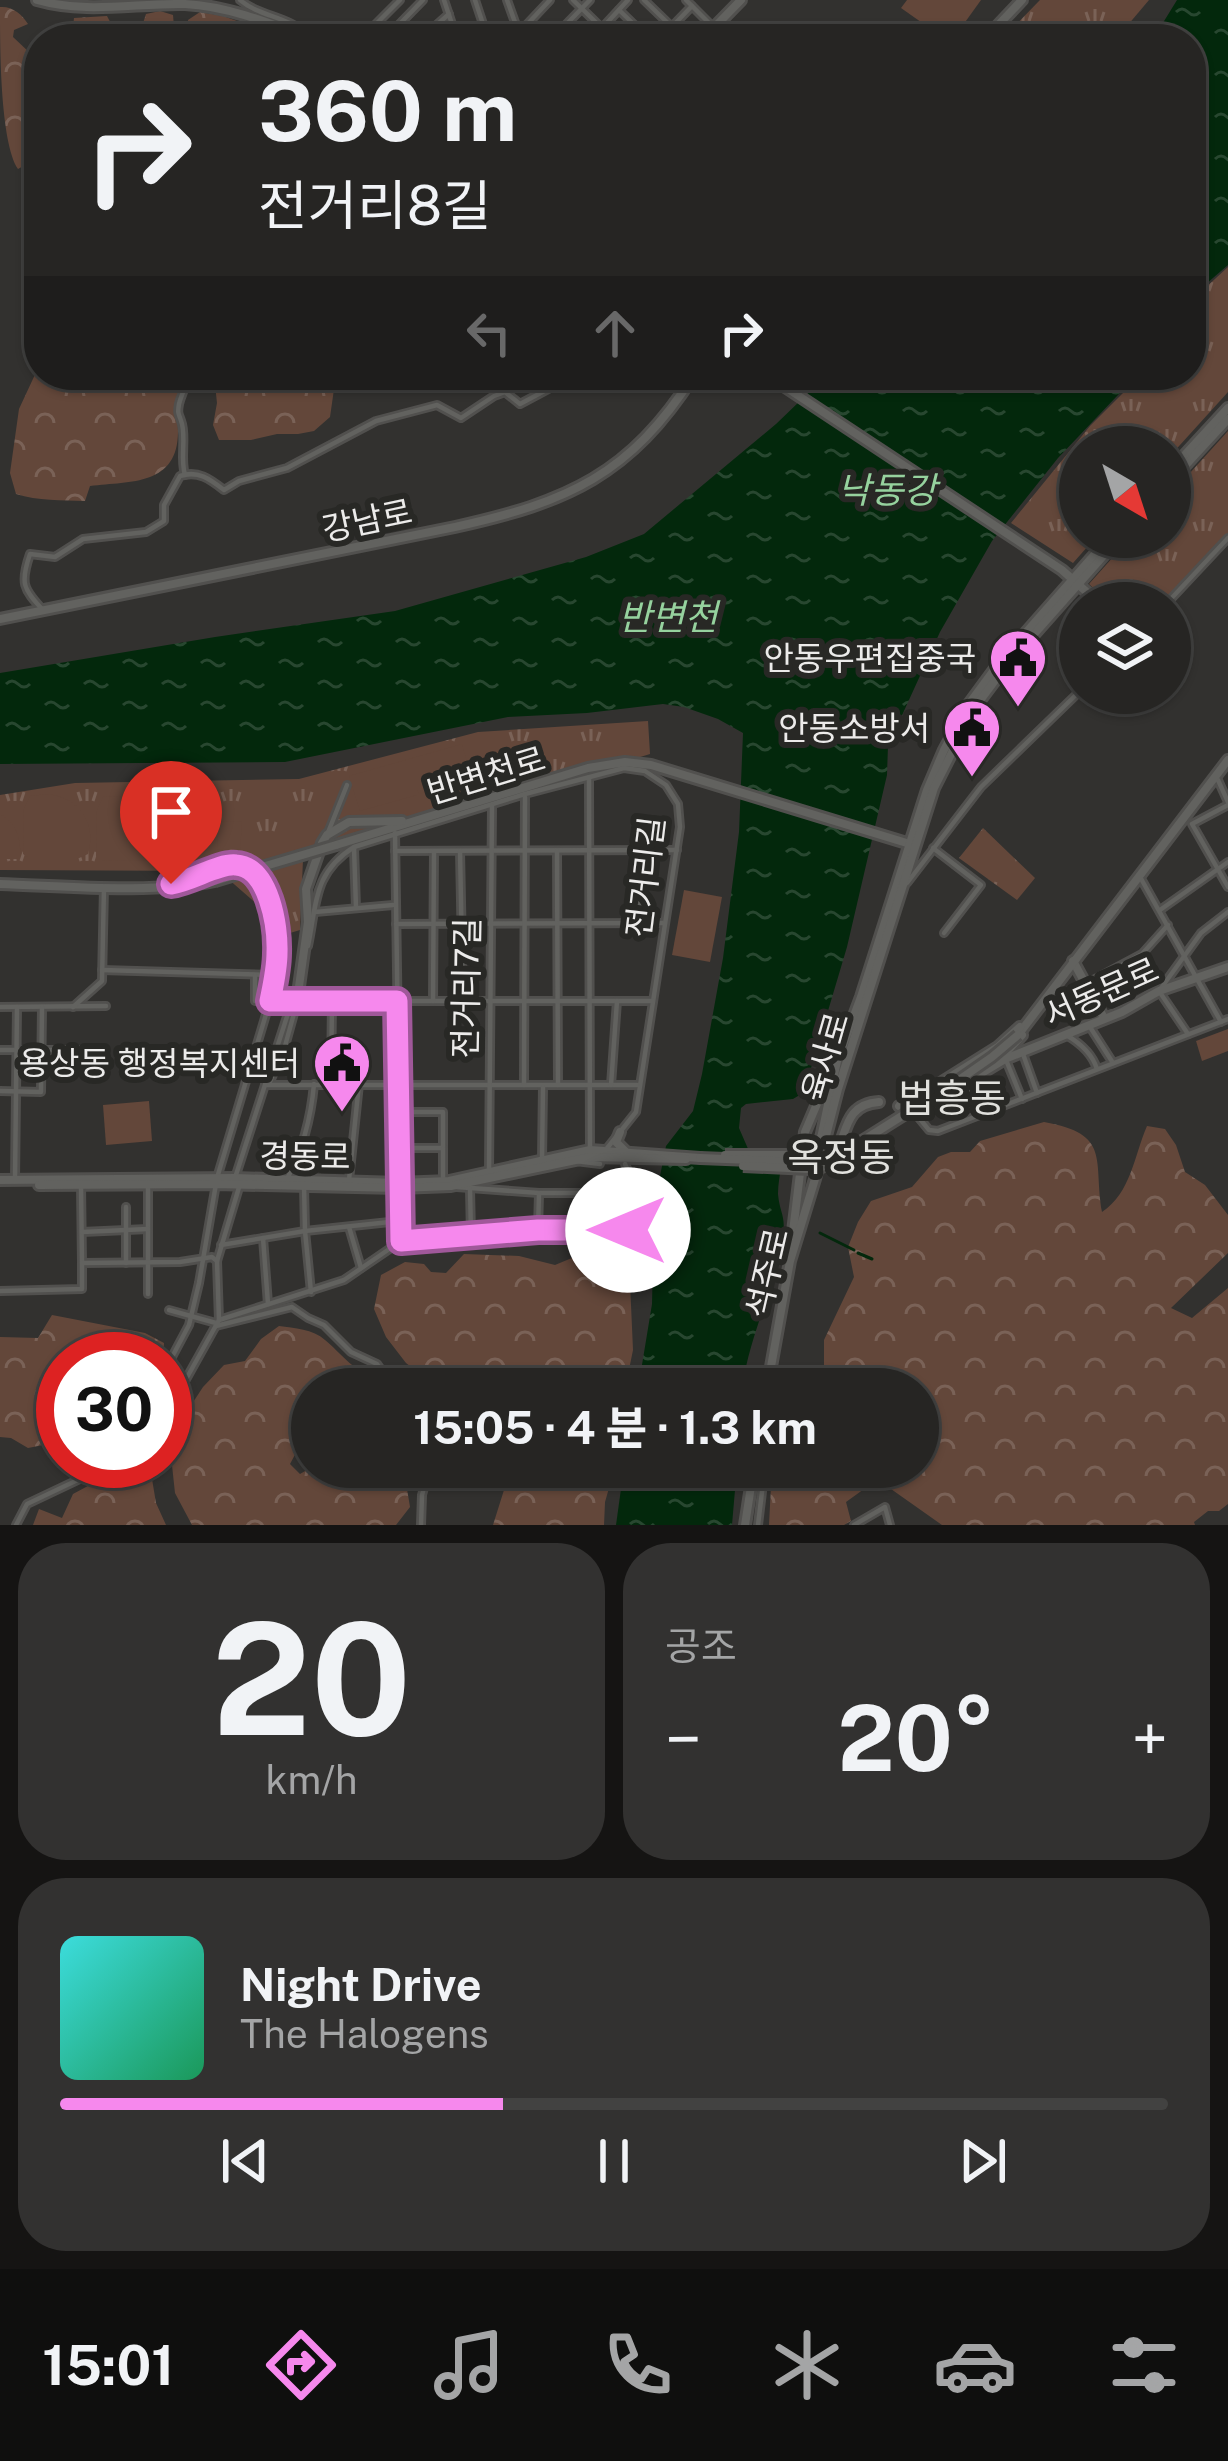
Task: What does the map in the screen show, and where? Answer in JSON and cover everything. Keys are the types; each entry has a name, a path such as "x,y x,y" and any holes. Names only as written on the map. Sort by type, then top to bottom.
{"street":[{"path":"37,0 88,9 188,4 264,24"},
{"path":"240,0 256,12 293,24"},
{"path":"376,24 400,0"},
{"path":"400,24 423,0"},
{"path":"444,0 452,24"},
{"path":"573,0 598,24"},
{"path":"568,24 590,0"},
{"path":"606,24 628,0"},
{"path":"644,0 669,24"},
{"path":"686,0 710,24"},
{"path":"718,24 741,0"},
{"path":"999,24 1022,0"},
{"path":"675,24 692,6"},
{"path":"619,10 633,24"},
{"path":"437,24 448,14"},
{"path":"184,475 178,412 185,390"},
{"path":"43,610 26,592 23,580 30,554 56,557 83,539 146,532 164,521 164,505 180,476 200,475 224,490 286,468 376,421 437,405 461,418 505,392 520,404 546,390"},
{"name":"강남로","path":"0,619 515,513 559,498 607,471 643,442 684,390"},
{"path":"790,390 1075,580"},
{"path":"1191,448 1228,408"},
{"path":"1191,459 1228,419"},
{"path":"1187,582 1228,538"},
{"name":"육사로","path":"814,1169 837,1061 908,843 975,707 1093,558"},
{"name":"육사로","path":"1075,580 1098,558"},
{"path":"903,887 981,787 1059,711"},
{"name":"반변천로","path":"164,886 215,880 608,764 651,765 908,843"},
{"path":"603,1158 626,1152 798,1162 851,1148 956,1082 1018,1036 1228,764"},
{"path":"1187,821 1228,764"},
{"name":"전거리길","path":"354,847 491,801 624,768 645,771 666,785 678,804 680,827 637,1112 603,1158"},
{"path":"589,776 590,1154"},
{"path":"1187,821 1228,804 1218,780"},
{"path":"295,1001 308,922 306,889 346,785"},
{"path":"524,794 524,1085"},
{"name":"전거리7길","path":"489,1172 491,801"},
{"path":"326,835 349,822 431,817"},
{"path":"1187,821 1228,886"},
{"path":"395,833 401,1241"},
{"name":"육사로","path":"814,1169 903,887 908,843"},
{"path":"354,847 356,908"},
{"path":"192,1369 217,1324 220,1245 267,1084 285,1046 317,894 337,858 354,847"},
{"path":"933,848 981,885 944,932"},
{"path":"556,850 558,1085"},
{"path":"638,924 647,850"},
{"path":"395,851 677,850"},
{"path":"433,1001 434,851"},
{"path":"460,851 463,1001"},
{"path":"1160,910 1228,862"},
{"path":"0,884 164,886 226,865 244,866 265,886 277,956 270,1001 216,1181 204,1259 184,1332"},
{"path":"1032,1017 998,1047 901,1107 915,1113 933,1132 1224,1020 1194,978 1140,877"},
{"path":"73,1007 102,981 104,887"},
{"path":"315,912 396,905"},
{"path":"1188,1034 1159,991 1201,933 1228,912"},
{"path":"396,924 665,923"},
{"path":"1086,984 1142,954 1168,924"},
{"path":"1074,962 1104,1018"},
{"name":"서동문로","path":"995,1065 1122,1012 1159,991 1228,967"},
{"path":"102,970 274,975"},
{"path":"255,975 255,1001 653,1001"},
{"path":"331,1084 332,1001"},
{"path":"611,1085 617,1001"},
{"path":"0,1007 106,1006"},
{"path":"16,1180 17,1007"},
{"path":"0,1091 41,1092 42,1007"},
{"path":"915,1113 995,1065 1032,1017"},
{"path":"1089,1024 1113,1063"},
{"path":"1065,1035 1080,1043 1096,1069"},
{"path":"0,1050 79,1050"},
{"path":"1022,1052 1037,1094"},
{"path":"1006,1059 1022,1099"},
{"path":"790,1261 801,1150 815,1104 837,1061"},
{"path":"267,1084 640,1085"},
{"path":"286,1179 300,1155 314,1084"},
{"path":"349,1180 359,1084"},
{"path":"963,1084 986,1113"},
{"path":"542,1085 542,1160"},
{"path":"700,1158 730,1165 814,1169 828,1165 851,1114 879,1102"},
{"path":"443,1103 447,1184 470,1190 632,1193"},
{"path":"398,1112 443,1112"},
{"path":"620,1132 616,1142 626,1152"},
{"path":"568,1160 810,1155 820,1138"},
{"path":"398,1148 443,1148"},
{"name":"경동로","path":"238,1181 447,1184 590,1154"},
{"name":"경동로","path":"447,1184 542,1160 590,1154 603,1158"},
{"path":"625,1164 632,1193 631,1228"},
{"name":"석주로","path":"771,1368 790,1261 814,1169"},
{"name":"경동로","path":"0,1183 286,1179 399,1185"},
{"name":"경동로","path":"0,1183 216,1181"},
{"path":"148,1184 148,1294"},
{"path":"0,1291 82,1289 81,1185"},
{"path":"304,1185 311,1292"},
{"path":"470,1190 471,1235"},
{"path":"538,1230 539,1193"},
{"path":"620,1194 638,1256"},
{"path":"126,1207 126,1263"},
{"path":"220,1245 399,1221"},
{"path":"349,1227 362,1270"},
{"path":"217,1324 344,1280 401,1241 631,1228"},
{"path":"82,1232 148,1229"},
{"path":"263,1237 268,1304"},
{"path":"82,1263 212,1257 217,1261"},
{"path":"169,1310 217,1324 292,1307 324,1325 351,1352 379,1368"},
{"path":"16,1525 27,1504 61,1488"},
{"path":"421,1525 424,1488"},
{"path":"746,1525 751,1488"},
{"path":"758,1525 763,1488"},
{"path":"854,1525 885,1507 890,1525"}],"green space":[{"path":"907,0 981,0 964,24 924,24 901,8"},
{"path":"1040,0 1149,0 1129,24 1017,24"},
{"path":"0,7 13,9 28,24 14,30 13,37 24,47 24,166 18,169 4,116"},
{"path":"200,12 246,24 188,24"},
{"path":"146,14 173,15 174,24 143,24"},
{"path":"107,16 111,24 73,24 74,18"},
{"path":"1228,267 1228,392 1191,433 1191,426 1090,426 1126,390 1206,390 1206,287"},
{"path":"28,390 184,390 170,462 136,481 90,486 85,501 16,494 10,473 19,409"},
{"path":"216,390 334,390 330,417 314,431 251,440 219,440 213,425"},
{"path":"1228,431 1228,533 1183,582 1091,582 1112,558 1191,558 1191,472"},
{"path":"1059,464 1059,554 1011,523"},
{"path":"648,721 650,754 303,859 300,930 290,933 219,871 0,870 0,795 75,783 299,779 478,732"},
{"path":"462,744 472,779 419,794 417,790 417,795 360,811 349,776"},
{"path":"47,794 68,800 83,814 90,832 88,854 77,859 30,859 23,854 24,808 30,796"},
{"path":"128,796 146,805 156,818 160,855 147,861 101,860 96,856 97,810 103,797"},
{"path":"0,814 17,833 20,859 0,859"},
{"path":"219,821 242,822 240,850 217,849"},
{"path":"983,828 1035,878 1017,900 959,858"},
{"path":"684,890 722,897 710,962 672,955"},
{"path":"1228,1029 1228,1051 1202,1061 1196,1041"},
{"path":"149,1101 152,1141 106,1145 103,1105"},
{"path":"1044,1122 1080,1134 1095,1152 1102,1212 1126,1184 1147,1126 1165,1129 1185,1172 1205,1185 1228,1215 1228,1253 1171,1308 1192,1318 1228,1288 1228,1504 1219,1511 1208,1511 1195,1525 942,1525 887,1488 939,1488 939,1368 824,1368 824,1340 854,1277 848,1247 871,1201 912,1187 938,1157 970,1152 980,1141"},
{"path":"596,1248 616,1251 629,1260 633,1350 629,1368 413,1368 386,1337 374,1309 381,1275 405,1262 446,1273 464,1254 519,1256 555,1265"},
{"path":"52,1315 140,1332 42,1332"},
{"path":"279,1326 315,1333 357,1368 291,1368 291,1488 407,1488 410,1507 396,1525 192,1525 174,1488 192,1488 192,1404 224,1365 245,1361 261,1339"},
{"path":"0,1337 36,1338 36,1446 0,1437"},
{"path":"84,1488 154,1488 166,1525 33,1525 39,1509 62,1518 73,1494"},
{"path":"609,1488 604,1525 493,1525 504,1490"},
{"path":"771,1488 865,1488 846,1502 851,1521 844,1525 769,1525"}],"water":[{"path":"1177,0 1228,0 1228,265 1206,284 1206,24 1162,24"},
{"path":"811,390 1123,390 1088,426 1059,426 1059,457 992,541 940,632 888,746 887,775 847,947 806,1085 793,1099 741,1108 739,1128 749,1151 781,1166 778,1194 784,1226 746,1368 641,1368 652,1304 652,1194 666,1146 693,1111 702,1074 739,832 743,733 718,719 663,704 508,717 285,762 0,764 0,673 395,611 586,557 644,534"},
{"path":"621,1488 735,1488 732,1525 616,1525"}],"waterway":[{"path":"820,1233 854,1250"},
{"path":"858,1253 872,1259"}],"place":[{"name":"안동우편집중국","path":"1018,709"},
{"name":"안동소방서","path":"972,779"},
{"name":"용상동 행정복지센터","path":"342,1114"}],"district":[{"name":"법흥동","path":"952,1098"},
{"name":"옥정동","path":"841,1157"}],"route":[{"path":"171,884 231,864 258,875 265,886 276,940 270,1001 397,1001 401,1241 538,1230 628,1230"}],"water label":[{"name":"낙동강","path":"887,490"},
{"name":"반변천","path":"668,617"}]}
